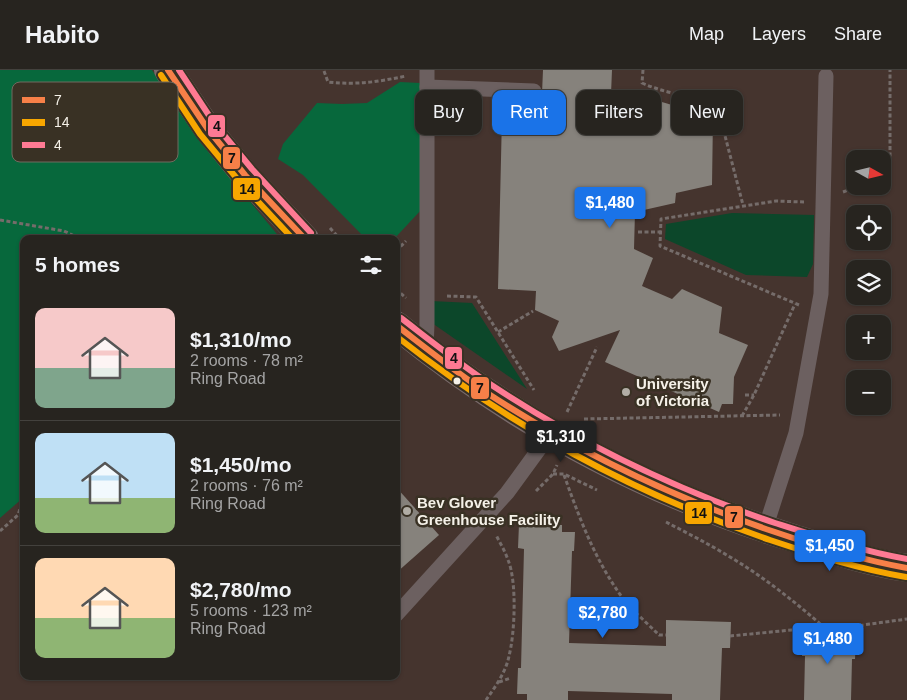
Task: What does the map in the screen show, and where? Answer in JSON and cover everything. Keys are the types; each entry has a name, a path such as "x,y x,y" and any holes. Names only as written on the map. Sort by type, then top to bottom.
{"street":[{"path":"168,70 176,82"},
{"path":"178,85 207,128 245,175 315,232"},
{"path":"400,328 487,393 555,426 616,468 719,513 765,529 831,550 907,568"}],"lane":[{"path":"426,349 427,71"},
{"path":"765,529 796,433 821,294 826,76"},
{"path":"426,87 507,90"},
{"path":"400,611 507,493 555,426"}],"path":[{"path":"644,70 642,83 671,92"},
{"path":"890,70 890,150"},
{"path":"324,71 328,82 352,84 370,83 427,71"},
{"path":"725,135 743,205"},
{"path":"808,202 776,201 661,219 660,246 817,312"},
{"path":"0,220 64,230 73,235"},
{"path":"638,232 661,232"},
{"path":"426,295 476,297 538,398"},
{"path":"742,416 754,395 795,304"},
{"path":"498,332 533,311"},
{"path":"555,426 597,348"},
{"path":"745,396 754,395"},
{"path":"583,419 799,415"},
{"path":"553,474 564,474 606,494"},
{"path":"564,474 598,558 618,591 639,616 659,635 666,635"},
{"path":"0,531 18,515 20,509"},
{"path":"665,521 730,557 763,579 825,628"},
{"path":"486,700 498,682 509,656 513,622 514,585 509,561 494,533"},
{"path":"730,636 907,619"},
{"path":"498,682 512,678"}],"shaded area":[{"name":"University of Victoria","path":"0,70 907,70 907,700 0,700"}],"green space":[{"path":"0,70 152,70 160,82 12,82 12,162 178,162 178,109 199,140 278,235 20,235 20,500 0,518"},
{"path":"400,82 420,83 420,90 415,90 415,135 421,135 422,209 398,235 362,235 303,175 278,159 283,144 317,103 367,103"},
{"path":"732,213 814,215 813,264 807,277 746,275 665,239 666,224"},
{"path":"431,301 472,303 527,389 432,323"}],"building":[{"path":"543,70 612,70 611,90 576,90 576,135 661,135 661,102 671,105 671,135 713,135 712,185 676,193 675,203 635,212 634,249 653,258 642,286 672,299 682,289 722,307 719,333 748,345 734,377 733,404 722,404 719,412 605,362 620,330 559,351 552,337 559,321 535,310 536,291 498,289 502,135 566,135 566,90 542,90"},
{"name":"Bev Glover Greenhouse Facility","path":"400,491 439,535 400,569"},
{"path":"519,524 562,525 562,532 575,532 574,551 572,551 569,643 666,646 666,620 731,622 730,648 722,648 720,700 672,700 672,694 568,691 568,700 527,700 527,694 517,694 518,668 521,668 524,549 518,548"},
{"path":"803,631 846,632 846,639 856,639 855,659 852,659 851,700 804,700 805,656 802,656"}],"transit line":[{"name":"7","path":"168,70 176,82"},
{"name":"4","path":"179,70 214,123 252,169 311,233"},
{"name":"14","path":"161,75 166,82"},
{"name":"7","path":"178,85 207,128 245,175 301,235"},
{"name":"14","path":"178,101 200,134 239,181 289,235"},
{"name":"4","path":"401,318 493,386 560,427 630,464 701,495 775,523 857,548 907,559"},
{"name":"7","path":"400,328 487,393 555,434 625,471 661,488 772,531 839,552 907,568"},
{"name":"14","path":"400,339 484,400 574,454 621,479 669,501 770,540 854,566 906,577"}],"place":[{"name":"University of Victoria","path":"626,392"},
{"name":"Bev Glover Greenhouse Facility","path":"407,511"}]}
